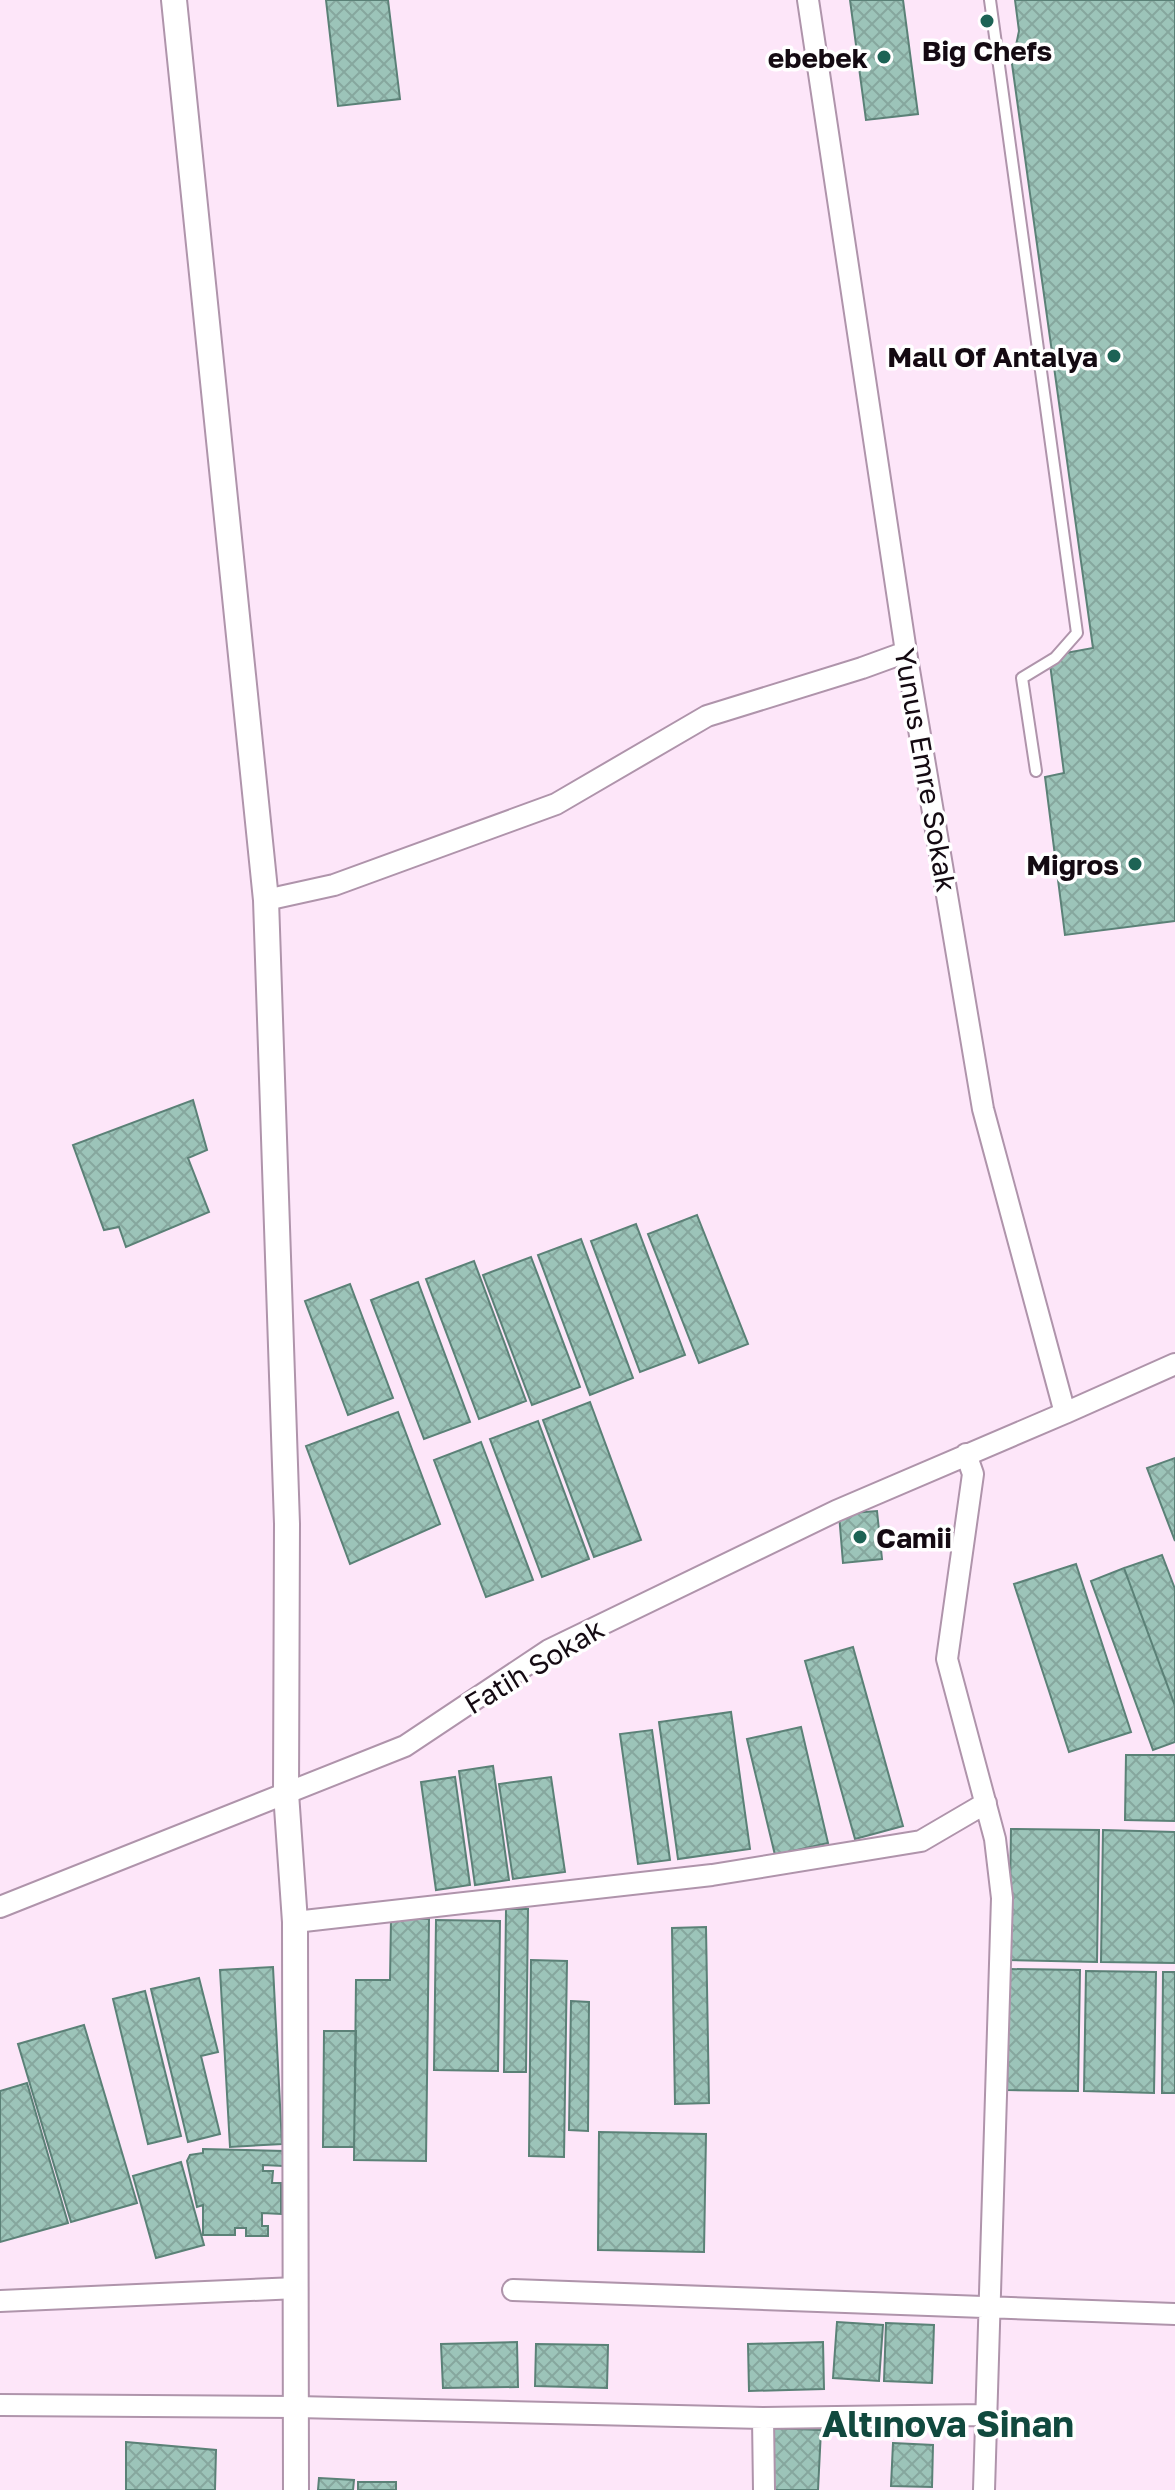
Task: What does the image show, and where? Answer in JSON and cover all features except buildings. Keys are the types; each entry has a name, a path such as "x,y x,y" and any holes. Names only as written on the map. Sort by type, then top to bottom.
{"street":[{"path":"174,0 266,900 287,1524 286,1793 295,1922 296,2490"},
{"name":"Yunus Emre Sokak","path":"808,0 906,652 983,1109 1065,1413"},
{"path":"266,900 334,885 556,804 707,716 906,652"},
{"path":"1065,1413 1175,1364"},
{"name":"Fatih Sokak","path":"0,1907 405,1746 549,1650 836,1511 1065,1413"},
{"path":"966,1454 973,1474 947,1659 995,1839 1002,1898 984,2490"},
{"path":"295,1922 712,1875 921,1841 986,1803"},
{"path":"0,2301 297,2288"},
{"path":"513,2290 1175,2314"},
{"path":"0,2405 297,2407 763,2418 985,2415"},
{"path":"763,2418 764,2490"}],"lane":[{"path":"990,0 1077,633 1055,658 1022,678 1036,771"}],"place":[{"name":"Big Chefs","path":"987,21"},
{"name":"ebebek","path":"884,57"},
{"name":"Mall Of Antalya","path":"1114,356"},
{"name":"Migros","path":"1135,864"},
{"name":"Camii","path":"860,1537"}],"district":[{"name":"Altınova Sinan","path":"948,2423"}]}
